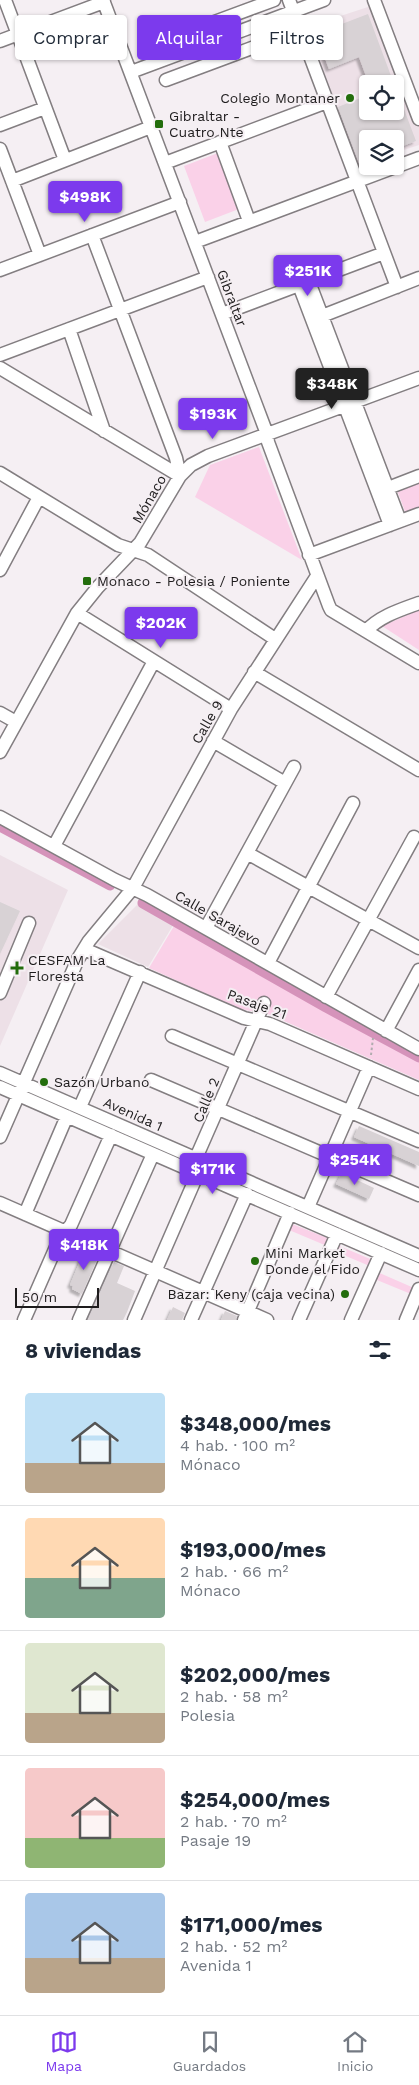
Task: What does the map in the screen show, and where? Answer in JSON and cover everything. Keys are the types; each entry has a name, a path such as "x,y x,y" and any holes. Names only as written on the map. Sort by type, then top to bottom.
{"street":[{"path":"5,0 15,27"},
{"path":"233,15 274,0"},
{"path":"241,29 291,6 324,0"},
{"path":"374,0 419,119"},
{"path":"69,15 104,1"},
{"name":"Gibraltar","path":"104,1 267,434 268,442 330,608 366,631"},
{"path":"0,41 15,36"},
{"path":"27,60 65,160"},
{"path":"131,72 163,60"},
{"path":"166,80 220,60"},
{"path":"311,60 397,287"},
{"path":"165,163 327,102"},
{"path":"0,126 45,108"},
{"path":"12,181 151,127"},
{"path":"220,142 250,221"},
{"path":"0,149 40,254"},
{"path":"195,242 419,158"},
{"path":"0,270 180,202"},
{"path":"92,235 176,458 180,476"},
{"path":"222,314 384,253"},
{"path":"0,355 208,277"},
{"path":"322,316 419,278"},
{"path":"304,283 322,316 350,403"},
{"path":"304,283 386,493 395,523"},
{"path":"69,329 104,431"},
{"path":"0,368 180,476"},
{"name":"Mónaco","path":"0,752 77,613 98,587 146,536 180,476 199,460 419,378"},
{"path":"0,473 118,545 148,555 275,640"},
{"path":"386,493 419,476"},
{"path":"0,570 39,497"},
{"path":"309,555 419,514"},
{"name":"Calle 9","path":"84,949 133,888 231,709 317,576"},
{"path":"419,603 380,619 366,631 419,663"},
{"path":"77,613 231,709"},
{"path":"54,846 154,661"},
{"path":"254,672 419,770"},
{"path":"0,713 16,722"},
{"path":"213,741 285,782"},
{"path":"206,928 294,768"},
{"path":"268,963 353,804"},
{"name":"Calle Sarajevo","path":"0,817 206,928 419,1049"},
{"path":"326,996 414,837"},
{"path":"247,853 419,948"},
{"path":"0,992 29,923"},
{"path":"0,1137 73,969 84,949"},
{"name":"Pasaje 21","path":"84,949 244,1018 270,1024 419,1089"},
{"path":"386,1031 419,970"},
{"path":"80,1107 140,972"},
{"name":"Calle 2","path":"196,1158 264,1003"},
{"path":"172,1036 419,1141"},
{"path":"308,1207 369,1067"},
{"name":"Avenida 1","path":"0,1073 21,1089 67,1116 419,1270"},
{"path":"151,1080 419,1195"},
{"name":"Avenida 1","path":"0,1087 21,1089 80,1107 419,1256"},
{"path":"25,1214 67,1116"},
{"path":"24,1320 60,1238 71,1225 110,1135"},
{"path":"79,1320 154,1154"},
{"path":"134,1320 198,1173 196,1158"},
{"path":"191,1320 247,1194"},
{"path":"0,1203 204,1292 245,1316 268,1320"},
{"path":"245,1316 290,1213"},
{"path":"299,1320 337,1234"},
{"path":"351,1320 381,1253"},
{"path":"406,1320 419,1289"}],"path":[{"path":"369,1067 373,1038"}],"shaded area":[{"name":"Colegio Montaner","path":"374,5 401,75 359,75 359,120 404,120 404,84 419,123 419,145 404,150 404,130 359,130 359,166 319,60 343,60 343,15"},
{"path":"218,153 239,209 205,222 184,166"},
{"path":"259,447 302,560 195,497 210,465"},
{"path":"419,482 419,509 406,514 397,490"},
{"path":"419,610 419,650 382,626"},
{"name":"CESFAM La Floresta","path":"0,855 68,890 0,1046"},
{"path":"140,902 175,922 148,967 98,944"},
{"path":"177,921 419,1053 419,1080 268,1014 240,1009 149,968"},
{"path":"292,1224 330,1239 327,1246 289,1230"},
{"path":"337,1245 375,1261 372,1267 334,1251"},
{"path":"375,1271 414,1288 411,1294 372,1278"}],"building":[{"path":"368,14 391,75 366,75 359,57 329,69 326,60 343,60 343,24"},
{"path":"359,99 359,120 404,120 404,109 416,141 404,146 404,130 359,130 359,163 338,107"},
{"path":"0,902 20,911 0,954"},
{"path":"359,1126 419,1152 419,1166 354,1137"},
{"path":"342,1173 374,1188 369,1199 336,1184"},
{"path":"85,1249 99,1255 82,1294 72,1289 73,1286 70,1285"},
{"path":"114,1262 124,1266 117,1283 135,1291 127,1312 123,1320 88,1320"},
{"path":"173,1307 185,1313 182,1320 167,1320"},
{"path":"225,1311 237,1316 236,1320 221,1320"}],"waterway":[{"path":"0,826 110,885"},
{"path":"143,903 326,1007 419,1057"}],"place":[{"name":"Colegio Montaner","path":"350,98"},
{"name":"Gibraltar - Cuatro Nte","path":"159,124"},
{"name":"Monaco - Polesia / Poniente","path":"87,581"},
{"name":"CESFAM La Floresta","path":"17,968"},
{"name":"Sazón Urbano","path":"44,1082"},
{"name":"Mini Market Donde el Fido","path":"255,1261"},
{"name":"Bazar: Keny (caja vecina)","path":"345,1294"}]}
